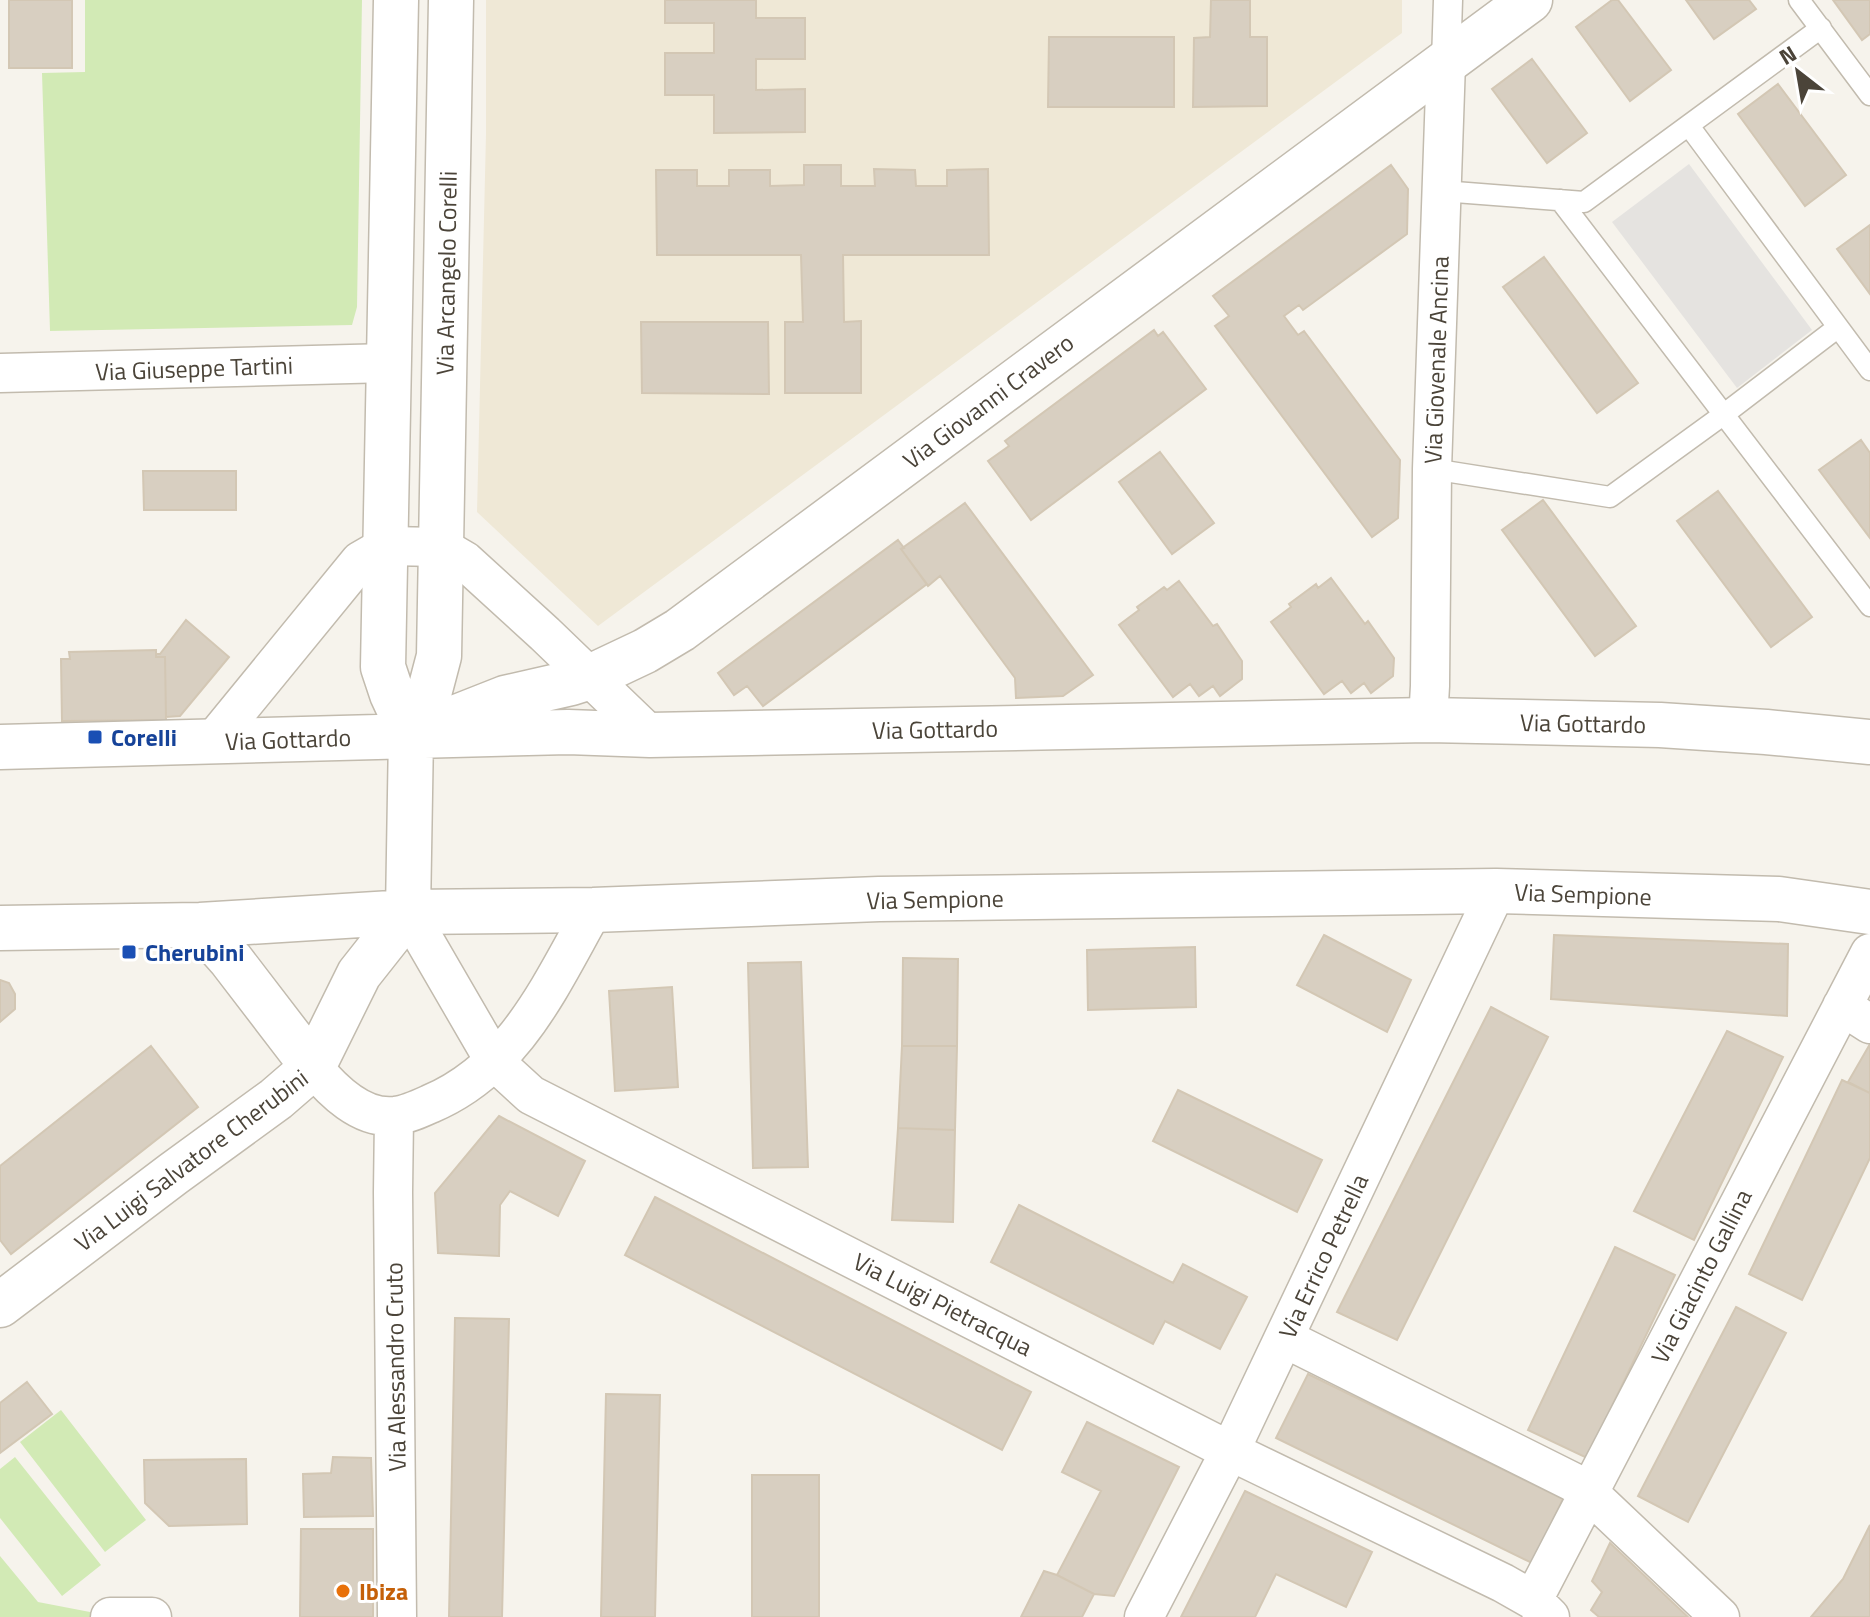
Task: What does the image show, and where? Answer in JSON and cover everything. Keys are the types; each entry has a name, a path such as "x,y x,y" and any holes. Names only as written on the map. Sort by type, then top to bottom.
{"street":[{"name":"Via Arcangelo Corelli","path":"396,0 383,667 410,750"},
{"name":"Via Arcangelo Corelli","path":"408,900 410,750 439,656 451,0"},
{"name":"Via Giovenale Ancina","path":"1428,720 1432,469 1448,0"},
{"name":"Via Giovanni Cravero","path":"410,750 505,698 590,677 645,651 695,619 1530,0"},
{"name":"Via Giuseppe Tartini","path":"0,373 389,363"},
{"path":"212,742 360,561 386,546 441,547 465,561 650,735"},
{"name":"Via Gottardo","path":"0,747 212,742 410,750 568,732 650,735 1428,720 1660,725 1870,742"},
{"name":"Via Sempione","path":"0,928 200,925 408,900 593,910 879,899 1496,891 1779,899 1870,912"},
{"name":"Via Errico Petrella","path":"1144,1617 1230,1451 1496,891"},
{"name":"Via Luigi Pietracqua","path":"408,900 495,1062 531,1095 1230,1451 1503,1583 1542,1609"},
{"name":"Via Luigi Salvatore Cherubini","path":"0,1305 276,1099 313,1067 359,974 408,900"},
{"path":"200,925 334,1091 354,1105 394,1117 447,1096 495,1062 530,1020 593,910"},
{"name":"Via Giacinto Gallina","path":"1542,1609 1589,1493 1856,1015 1870,953"},
{"name":"Via Alessandro Cruto","path":"394,1117 397,1617"},
{"path":"1284,1338 1573,1482 1589,1493 1720,1617"},
{"path":"110,1617 152,1617"}],"lane":[{"path":"1799,0 1868,88"},
{"path":"1442,191 1584,202 1821,28"},
{"path":"1689,126 1870,370"},
{"path":"1560,200 1870,606"},
{"path":"1432,469 1610,497 1837,328"}],"shaded area":[{"path":"486,0 1402,0 1402,33 598,626 477,512"},
{"path":"1689,164 1812,330 1737,388 1612,222"}],"green space":[{"path":"85,0 362,0 357,307 352,325 50,331 42,73 85,72"},
{"path":"61,1410 146,1520 105,1552 20,1442"},
{"path":"15,1457 101,1565 62,1596 0,1518 0,1469"},
{"path":"0,1556 38,1602 116,1617 0,1617"}],"building":[{"path":"9,0 72,0 72,68 9,68"},
{"path":"665,0 756,0 756,18 805,18 805,59 756,59 756,90 805,89 805,132 714,133 714,95 665,95 665,53 714,53 714,23 665,23"},
{"path":"1211,0 1250,0 1250,37 1267,37 1267,106 1193,107 1194,38 1210,37"},
{"path":"1612,0 1618,0 1671,70 1630,101 1576,27"},
{"path":"1686,0 1749,0 1756,9 1714,39"},
{"path":"1833,0 1870,0 1870,34 1862,40"},
{"path":"1049,37 1174,37 1174,107 1048,107"},
{"path":"1532,59 1587,133 1547,163 1492,89"},
{"path":"1778,84 1846,175 1805,206 1738,114"},
{"path":"804,165 841,165 841,186 875,186 874,169 915,170 916,186 947,186 947,170 988,169 989,255 843,255 844,322 861,321 861,393 785,393 785,322 803,322 801,255 657,255 656,170 697,170 697,186 729,186 729,170 770,170 770,186 804,185"},
{"path":"1391,165 1408,189 1407,234 1303,310 1299,305 1284,316 1298,335 1304,331 1400,460 1398,518 1372,537 1215,326 1229,316 1213,296"},
{"path":"1870,225 1870,294 1837,249"},
{"path":"1544,257 1638,383 1597,413 1503,287"},
{"path":"641,322 768,322 769,394 642,393"},
{"path":"1154,330 1158,336 1163,332 1206,389 1031,520 988,461 1009,446 1005,441"},
{"path":"1861,440 1870,453 1870,538 1819,470"},
{"path":"1160,452 1214,523 1172,554 1119,482"},
{"path":"143,471 236,471 236,510 144,510"},
{"path":"1718,491 1812,617 1771,647 1677,521"},
{"path":"1543,500 1636,626 1595,656 1502,530"},
{"path":"965,503 1093,675 1063,696 1016,698 1015,678 940,576 928,586 901,549"},
{"path":"898,540 904,548 901,549 927,584 763,706 747,686 734,695 718,673"},
{"path":"1331,578 1365,624 1368,621 1394,658 1393,676 1371,693 1364,683 1351,693 1342,681 1324,694 1271,622 1316,584 1318,588"},
{"path":"1179,581 1213,626 1217,624 1242,661 1242,679 1220,696 1213,686 1199,696 1190,684 1173,697 1119,625 1164,587 1167,590"},
{"path":"186,620 229,657 180,716 166,717 165,657 156,657 156,654 160,654"},
{"path":"156,650 156,657 165,657 166,720 62,721 61,659 70,659 69,652"},
{"path":"1324,935 1411,980 1387,1032 1297,985"},
{"path":"1554,935 1788,944 1787,1016 1551,999"},
{"path":"1195,947 1196,1007 1088,1010 1087,950"},
{"path":"903,958 958,959 957,1046 902,1046"},
{"path":"801,962 808,1167 753,1168 748,963"},
{"path":"0,980 9,983 15,994 15,1009 0,1022"},
{"path":"672,987 678,1087 615,1091 609,991"},
{"path":"1491,1007 1548,1037 1397,1340 1337,1312"},
{"path":"1727,1031 1783,1057 1694,1240 1634,1211"},
{"path":"1870,1044 1870,1093 1848,1082"},
{"path":"151,1046 198,1107 11,1254 0,1240 0,1166"},
{"path":"902,1046 957,1046 955,1130 898,1128"},
{"path":"1842,1080 1870,1093 1870,1158 1802,1300 1749,1274"},
{"path":"1178,1090 1322,1160 1297,1212 1153,1141"},
{"path":"499,1116 585,1161 558,1216 510,1191 500,1205 499,1256 438,1253 435,1193"},
{"path":"898,1128 955,1130 953,1222 892,1220"},
{"path":"655,1197 1031,1392 1002,1450 625,1255"},
{"path":"1019,1205 1173,1283 1183,1264 1247,1297 1220,1349 1165,1321 1153,1344 991,1262"},
{"path":"1615,1247 1675,1275 1587,1458 1528,1430"},
{"path":"1736,1307 1786,1333 1688,1522 1638,1496"},
{"path":"455,1318 509,1319 502,1617 449,1617"},
{"path":"1308,1374 1563,1499 1532,1563 1276,1438"},
{"path":"27,1382 52,1414 0,1453 0,1403"},
{"path":"606,1394 660,1395 655,1617 601,1617"},
{"path":"1087,1422 1179,1467 1114,1596 1094,1594 1057,1575 1101,1491 1062,1472"},
{"path":"333,1457 371,1458 373,1516 304,1517 303,1474 331,1473"},
{"path":"246,1459 247,1524 169,1526 145,1503 144,1460"},
{"path":"752,1475 819,1475 819,1617 752,1617"},
{"path":"1245,1491 1372,1552 1346,1607 1276,1574 1255,1617 1181,1617"},
{"path":"1870,1525 1870,1617 1811,1617 1843,1579"},
{"path":"301,1529 373,1529 373,1617 300,1617"},
{"path":"1610,1543 1688,1617 1599,1617 1591,1610 1602,1592 1592,1581"},
{"path":"1044,1571 1094,1594 1082,1617 1021,1617"}],"place":[{"name":"Corelli","path":"95,737"},
{"name":"Cherubini","path":"129,952"},
{"name":"Ibiza","path":"343,1591"}]}
